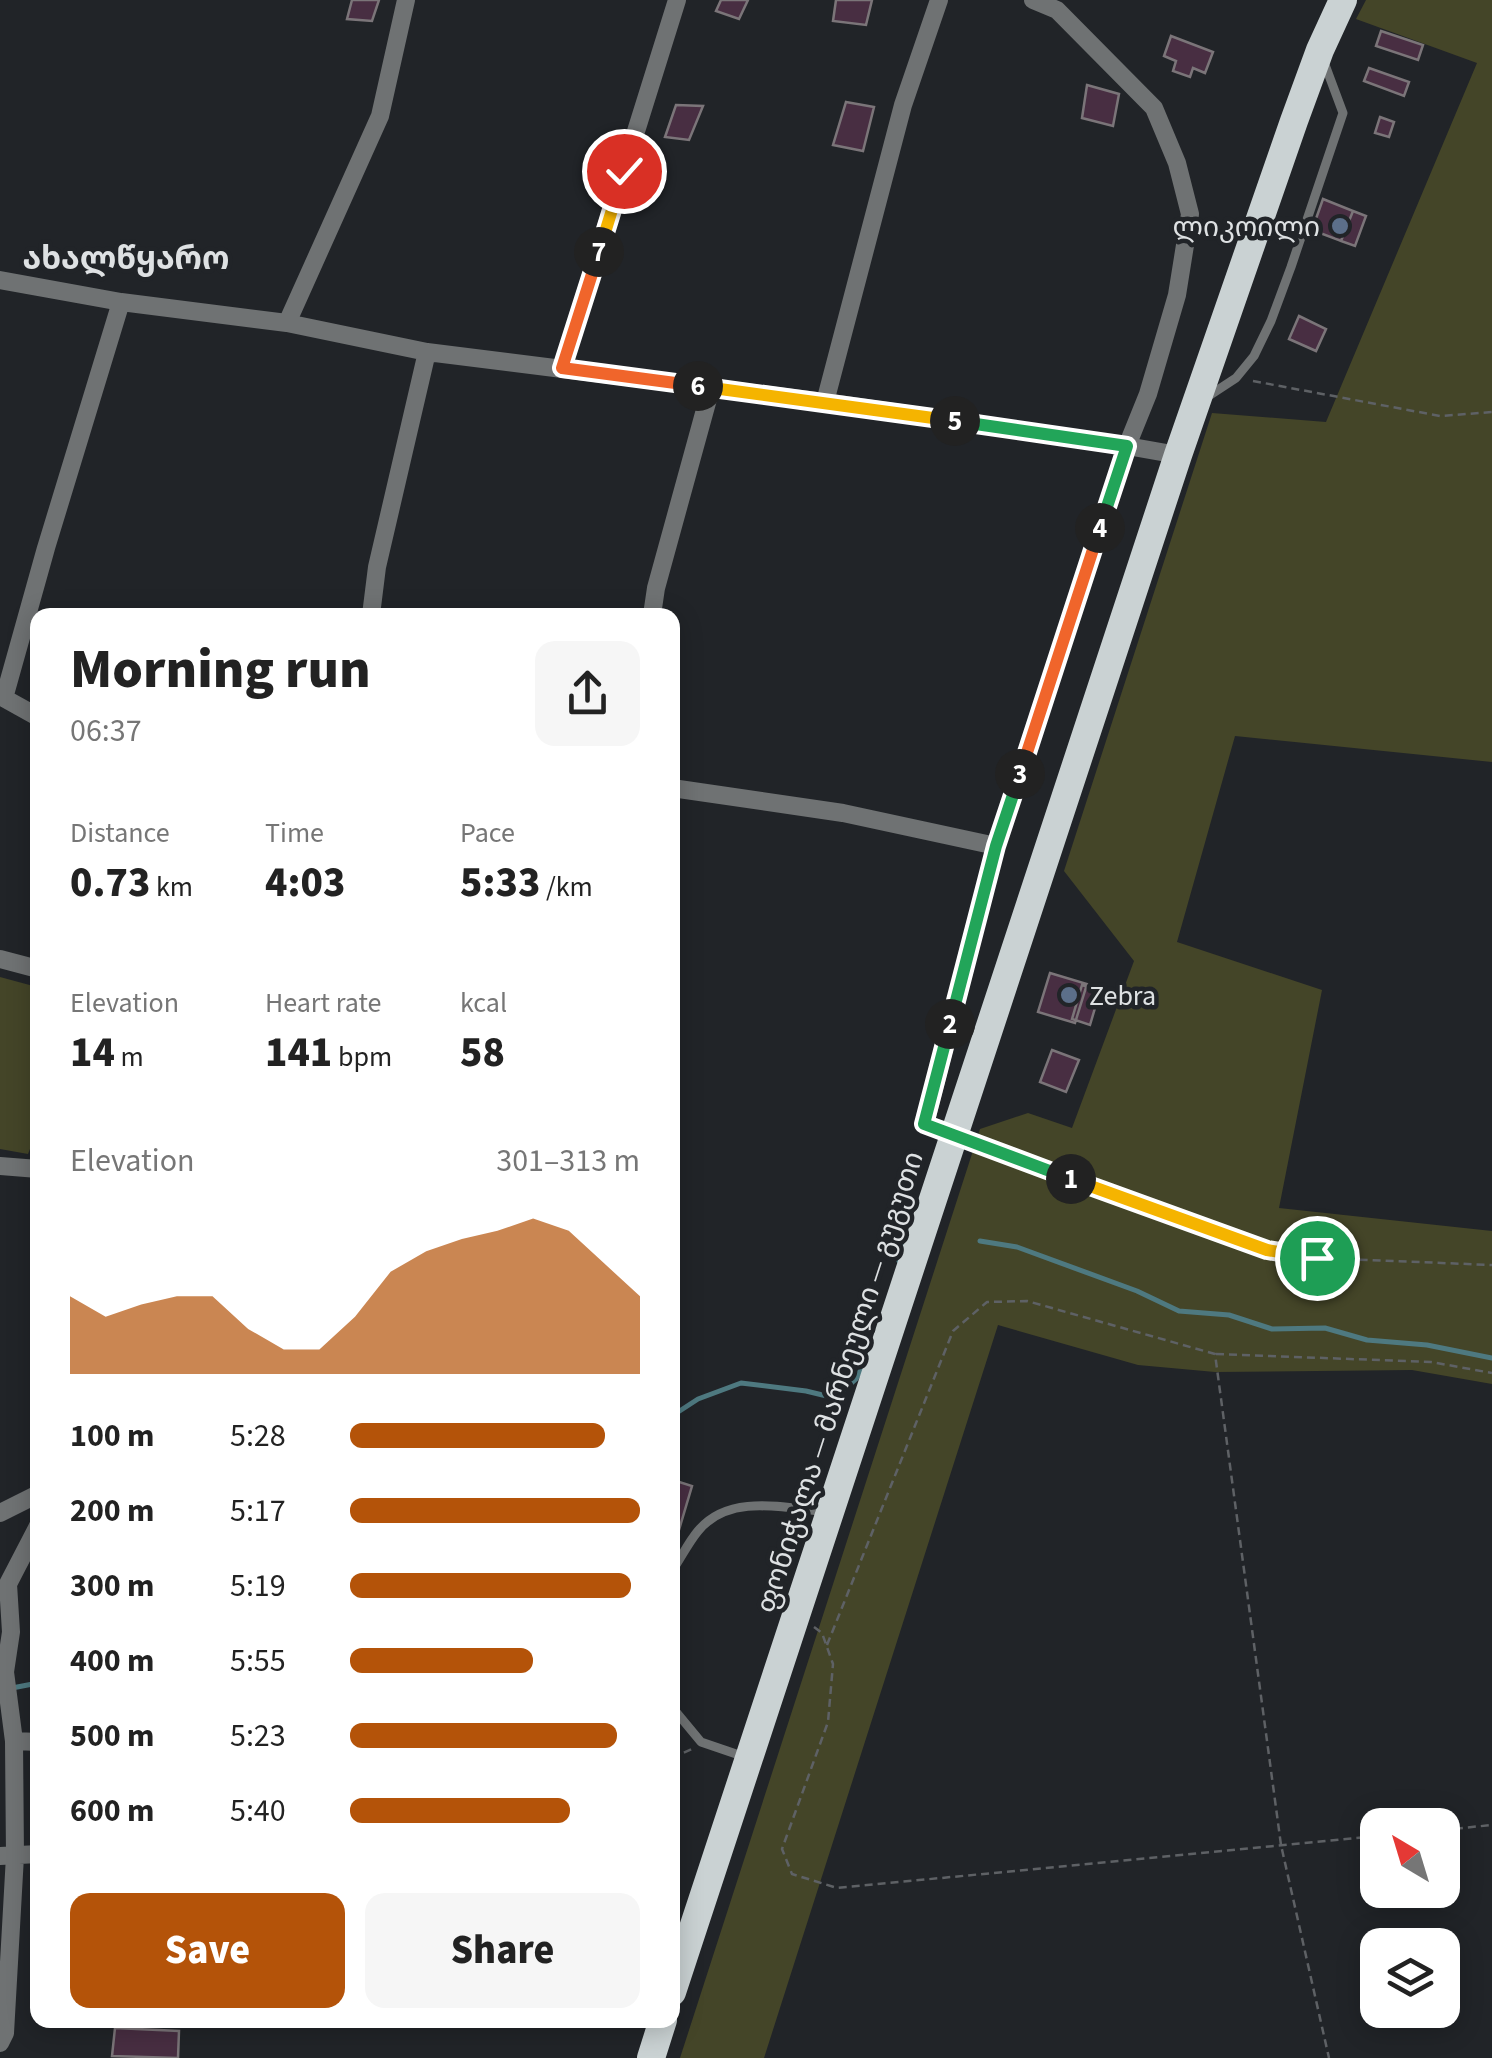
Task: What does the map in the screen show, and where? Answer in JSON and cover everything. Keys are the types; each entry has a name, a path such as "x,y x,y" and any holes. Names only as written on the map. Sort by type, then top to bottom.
{"highway":[{"name":"ფონიჭალა — მარნეული — გუგუთი","path":"680,1967 1178,455 1288,138 1343,0"},
{"path":"651,2058 660,2028"}],"street":[{"path":"288,323 380,116 406,0"},
{"path":"562,368 677,0"},
{"path":"825,402 903,105 939,0"},
{"path":"956,1136 924,1124 996,846 1127,446 1148,394 1177,295 1190,214 1177,163 1154,108 1058,10 1033,0"},
{"path":"0,280 121,302 288,323 426,352 825,402 1178,455"},
{"path":"30,713 2,697 121,302"},
{"path":"372,608 377,567 426,352"},
{"path":"653,608 712,388"},
{"path":"680,789 842,813 996,846"},
{"path":"0,958 30,967"},
{"path":"0,1166 30,1169"},
{"path":"0,1512 30,1498"},
{"path":"8,1584 30,1541"},
{"path":"0,1555 6,1565 8,1584 11,1632 6,1677 14,1741 7,1856 5,2033 0,2043"},
{"path":"14,1741 30,1742"}],"lane":[{"path":"1197,404 1236,378 1254,356 1271,320 1343,112 1320,50"},
{"path":"680,1559 700,1528 723,1510 756,1506 830,1512"},
{"path":"680,1717 701,1742 748,1758"}],"path":[{"path":"1236,378 1440,416 1492,412"},
{"path":"956,1136 1267,1250 1317,1258 1492,1264"},
{"path":"827,1645 953,1331 987,1302 1028,1301 1215,1354 1430,1362 1492,1373"},
{"path":"1215,1354 1281,1846 1328,2058"},
{"path":"796,1615 822,1632 834,1664 828,1722 782,1849 792,1874 837,1888 1360,1838"},
{"path":"680,1756 701,1742"},
{"path":"1460,1828 1492,1825"}],"green space":[{"path":"1366,0 1492,0 1492,762 1235,736 1177,942 1322,990 1279,1208 1492,1231 1492,1384 1412,1370 1215,1372 1138,1365 998,1325 764,2058 680,2058 980,1129 1028,1113 1072,1128 1134,961 1064,871 1212,413 1326,422 1477,63 1356,19"},
{"path":"0,977 30,985 30,1149 28,1154 0,1149"}],"building":[{"path":"352,0 379,0 372,21 347,19"},
{"path":"721,0 748,0 739,19 716,11"},
{"path":"836,0 872,0 866,25 833,21"},
{"path":"1381,31 1423,45 1418,60 1376,46"},
{"path":"1171,36 1213,52 1205,73 1193,68 1190,77 1173,71 1176,61 1164,56"},
{"path":"1369,68 1409,82 1404,96 1364,81"},
{"path":"1087,85 1119,94 1113,126 1082,118"},
{"path":"846,102 874,107 863,151 833,145"},
{"path":"676,105 703,106 689,140 665,137"},
{"path":"1380,117 1394,122 1389,137 1375,133"},
{"path":"1323,199 1353,211 1341,241 1312,230"},
{"path":"1353,211 1366,216 1355,246 1341,241"},
{"path":"1299,316 1326,329 1316,351 1289,339"},
{"path":"1050,973 1087,984 1075,1023 1038,1012"},
{"path":"1082,985 1100,991 1090,1025 1072,1019"},
{"path":"1052,1050 1079,1060 1066,1092 1040,1082"},
{"path":"680,1482 692,1486 680,1526"},
{"path":"115,2028 179,2031 178,2058 112,2056"}],"waterway":[{"path":"899,1261 904,1241"},
{"path":"980,1241 1017,1247 1137,1291 1179,1311 1229,1315 1272,1329 1325,1328 1367,1340 1427,1345 1492,1358"},
{"path":"680,1411 698,1399 741,1383 835,1398 856,1379 868,1356"},
{"path":"12,1688 30,1685"}],"place":[{"name":"ლიკოილი","path":"1340,226"},
{"name":"Zebra","path":"1069,995"}],"district":[{"name":"ახალწყარო","path":"126,258"}],"route":[{"path":"624,171 562,368 1127,446 996,846 924,1124 1267,1250 1317,1258"}]}
